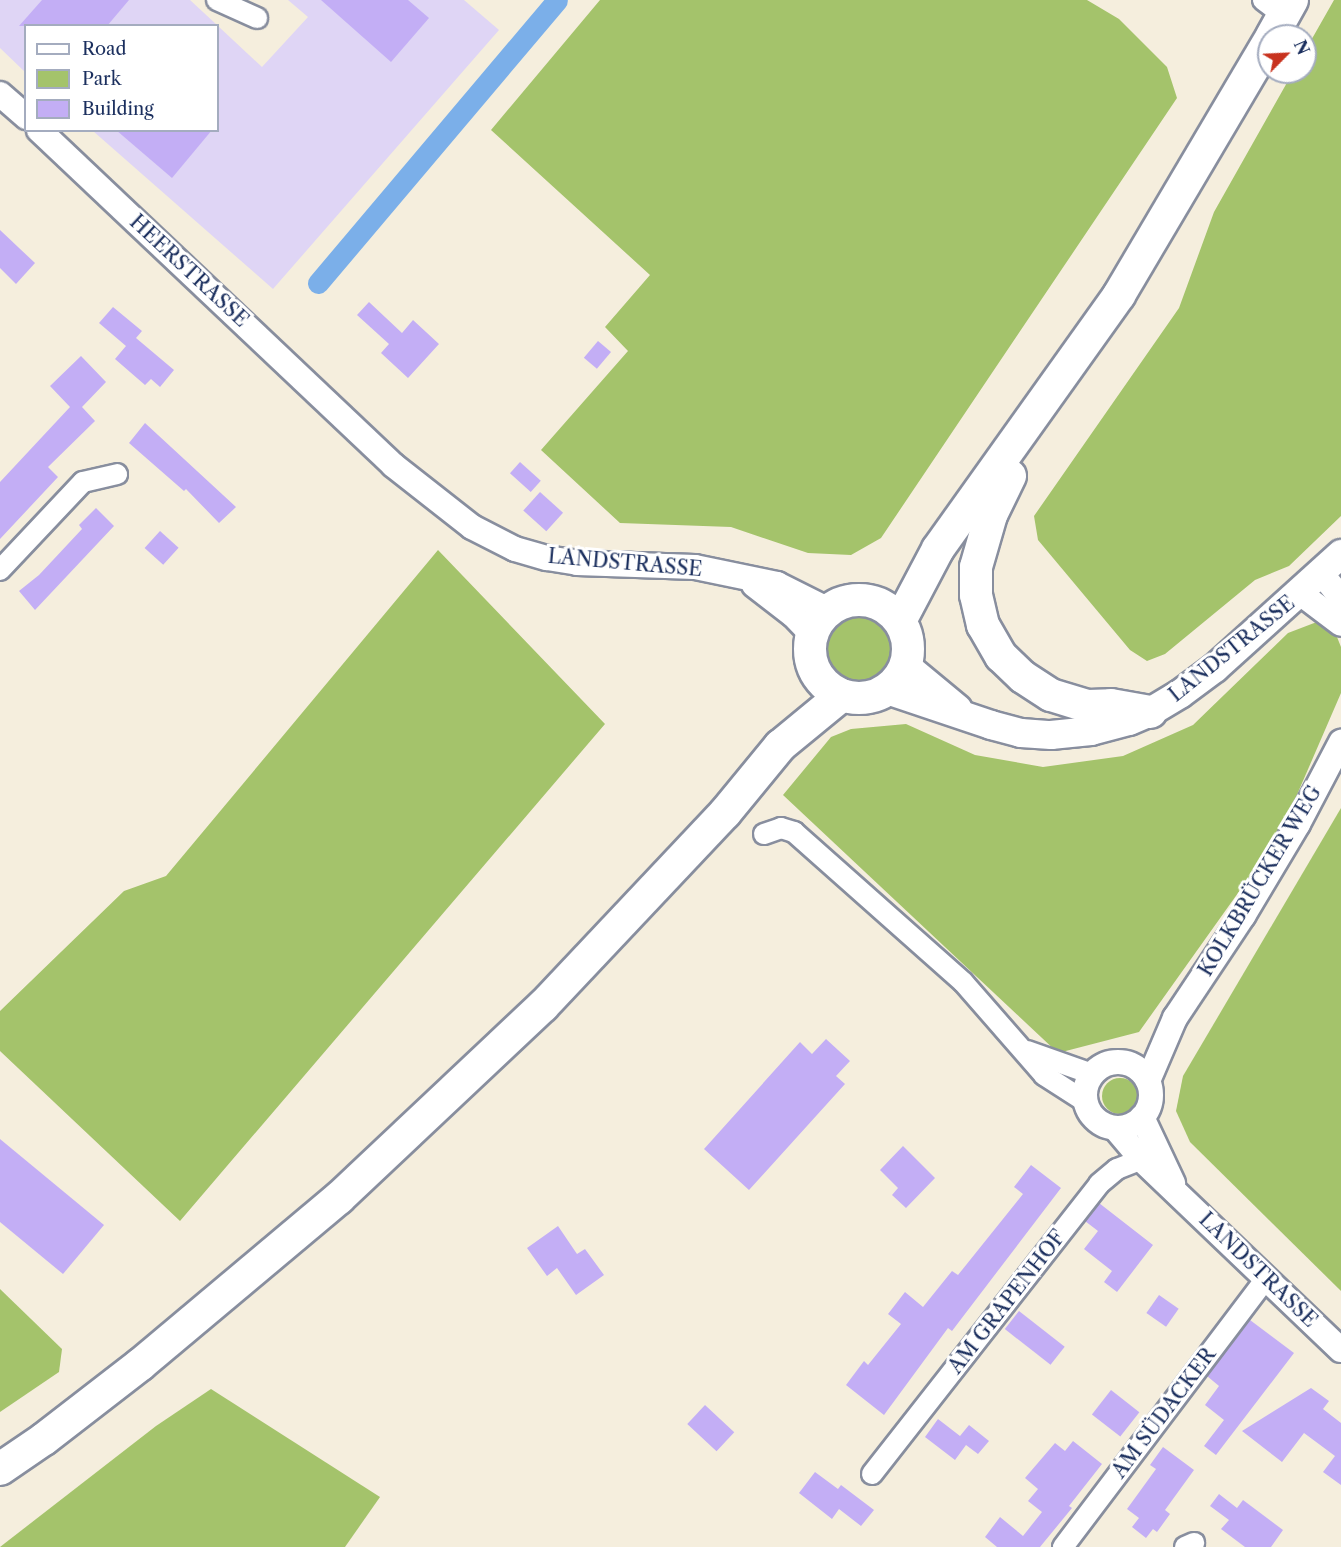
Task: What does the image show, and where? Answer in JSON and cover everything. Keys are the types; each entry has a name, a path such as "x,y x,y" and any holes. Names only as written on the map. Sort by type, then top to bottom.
{"main road":[{"path":"900,621 938,549 1119,295 1276,19"},
{"path":"1015,443 1013,471 991,515 976,567 976,595 983,625 1001,656 1023,677 1051,695 1088,706 1111,705 1150,712"},
{"path":"875,602 938,549"},
{"name":"LANDSTRASSE","path":"897,678 964,714 991,725 1021,733 1052,735 1091,731 1150,712 1215,668 1331,564"},
{"path":"860,600 875,602 900,621 907,635 909,651 897,678 873,696 858,698 831,686 813,665 812,635 818,621 829,610 843,602 860,600"},
{"path":"0,1468 44,1438 189,1325 392,1150 543,1006 718,821 831,686"}],"street":[{"path":"217,0 257,18"},
{"path":"0,94 24,115"},
{"name":"HEERSTRASSE","path":"41,132 338,411"},
{"name":"LANDSTRASSE","path":"338,411 393,465 472,527 515,549 577,563 695,567 777,584 829,610"},
{"path":"0,570 83,482 117,474"},
{"path":"1331,564 1341,598"},
{"name":"LANDSTRASSE","path":"744,578 793,615 812,635"},
{"path":"1300,593 1341,624"},
{"name":"KOLKBRÜCKER WEG","path":"1148,1081 1175,1018 1243,916 1298,824 1341,742"},
{"path":"764,834 781,828 794,832 963,982 1025,1050 1044,1075 1086,1102"},
{"name":"KOLKBRÜCKER WEG","path":"1128,1063 1175,1018"},
{"path":"1025,1050 1092,1074"},
{"path":"1109,1063 1128,1063 1137,1067 1148,1081 1151,1100 1142,1117 1134,1123 1115,1128 1097,1120 1086,1102 1085,1093 1092,1074 1109,1063"},
{"name":"LANDSTRASSE","path":"1142,1117 1150,1156"},
{"name":"LANDSTRASSE","path":"1115,1128 1150,1156 1176,1190 1265,1280 1341,1350"},
{"name":"AM GRAPENHOF","path":"872,1474 1099,1184 1117,1169 1150,1156"},
{"name":"AM SÜDACKER","path":"1063,1547 1265,1280"}],"shaded area":[{"path":"0,0 190,0 216,24 24,24 24,71 0,48"},
{"path":"288,0 464,0 499,30 273,289 94,132 219,132 219,27 262,67 308,17"}],"green space":[{"path":"600,0 1087,0 1119,19 1167,67 1177,98 881,538 851,555 808,553 731,527 620,523 541,450 628,351 605,327 650,275 491,130"},
{"path":"1334,0 1341,0 1341,516 1289,566 1255,580 1165,654 1147,661 1130,650 1038,540 1034,516 1179,308 1214,212 1286,84 1317,84 1317,30"},
{"path":"438,550 605,724 180,1221 0,1051 0,1011 124,891 166,876"},
{"path":"858,614 871,617 883,624 890,636 893,649 890,662 883,674 871,681 858,684 845,681 833,674 826,662 823,649 826,636 833,624 845,617"},
{"path":"1322,620 1337,637 1341,647 1341,693 1280,834 1139,1032 1058,1053 783,795 831,737 851,729 906,724 975,755 1043,767 1123,756 1193,725 1288,633"},
{"path":"1341,808 1341,1291 1190,1142 1176,1111 1183,1076"},
{"path":"1120,1078 1133,1083 1138,1096 1133,1109 1120,1114 1107,1109 1102,1096 1107,1083"},
{"path":"0,1289 62,1349 59,1372 0,1412"},
{"path":"211,1389 380,1497 345,1547 0,1547 156,1426"}],"building":[{"path":"42,0 129,0 109,24 24,24 24,26 19,26"},
{"path":"321,0 408,0 429,18 391,62"},
{"path":"118,132 210,132 172,178"},
{"path":"0,230 35,263 16,284 0,268"},
{"path":"369,302 402,333 413,320 439,344 408,378 381,353 389,344 357,315"},
{"path":"113,307 142,331 136,338 174,370 160,387 151,379 145,385 115,359 126,346 99,323"},
{"path":"598,341 611,352 597,369 584,358"},
{"path":"81,356 106,382 82,407 95,421 48,467 58,477 0,539 0,482 70,407 50,386"},
{"path":"145,423 236,507 219,523 186,489 184,491 129,443"},
{"path":"520,462 541,481 531,492 510,473"},
{"path":"540,492 563,513 546,531 523,511"},
{"path":"96,508 114,526 35,610 19,591 39,575 82,529 79,525"},
{"path":"160,531 179,548 163,565 145,548"},
{"path":"826,1039 850,1061 836,1076 845,1084 749,1190 704,1149 800,1042 812,1054"},
{"path":"0,1139 104,1225 63,1274 0,1222"},
{"path":"903,1146 935,1178 906,1208 892,1195 898,1188 880,1170"},
{"path":"1031,1165 1061,1188 952,1331 948,1328 884,1415 846,1385 864,1361 868,1365 901,1324 888,1314 905,1292 923,1307 952,1271 958,1275 1023,1194 1014,1187"},
{"path":"1099,1203 1153,1245 1117,1292 1104,1282 1112,1271 1084,1249 1098,1231 1085,1221"},
{"path":"558,1226 577,1254 585,1249 604,1275 576,1295 557,1268 547,1276 527,1248"},
{"path":"1159,1295 1179,1309 1166,1327 1146,1313"},
{"path":"1019,1311 1065,1347 1051,1365 1005,1329"},
{"path":"1250,1320 1294,1353 1216,1455 1204,1446 1224,1420 1205,1405 1219,1386 1207,1376"},
{"path":"1311,1388 1329,1401 1323,1409 1341,1423 1341,1485 1323,1472 1335,1456 1304,1433 1282,1462 1242,1431"},
{"path":"1111,1390 1139,1412 1120,1437 1092,1414"},
{"path":"705,1405 734,1432 717,1451 687,1424"},
{"path":"938,1419 960,1436 969,1425 989,1441 978,1454 966,1445 955,1460 925,1437"},
{"path":"1073,1441 1102,1464 1069,1506 1072,1508 1040,1547 997,1547 985,1537 1000,1517 1023,1536 1042,1512 1028,1501 1038,1489 1025,1478 1055,1443 1065,1451"},
{"path":"1163,1447 1194,1470 1165,1510 1170,1514 1157,1532 1153,1529 1146,1538 1132,1527 1139,1518 1127,1509 1156,1469 1150,1465"},
{"path":"815,1472 838,1489 841,1485 874,1510 861,1526 839,1509 832,1519 799,1493"},
{"path":"1219,1494 1237,1508 1243,1500 1283,1530 1271,1547 1245,1547 1221,1529 1229,1520 1210,1506"}],"waterway":[{"path":"318,283 557,0"}]}
